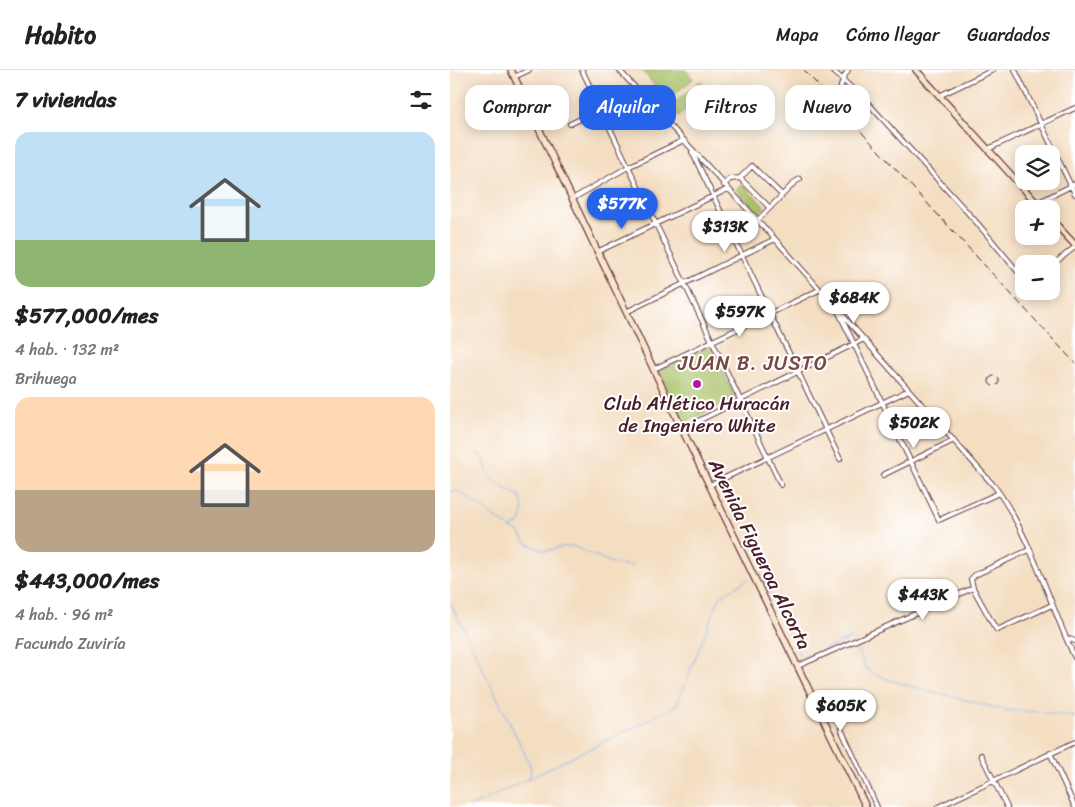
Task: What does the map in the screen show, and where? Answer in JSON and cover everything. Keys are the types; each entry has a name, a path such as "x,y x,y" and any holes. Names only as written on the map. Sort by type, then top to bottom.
{"main road":[{"name":"Avenida Figueroa Alcorta","path":"510,70 518,85"},
{"path":"916,70 1034,200"},
{"name":"Avenida Figueroa Alcorta","path":"539,130 866,807"},
{"path":"1060,229 1075,246"}],"street":[{"path":"514,77 529,70"},
{"path":"582,70 589,85"},
{"path":"620,70 634,85"},
{"path":"832,70 849,85"},
{"path":"842,85 848,70"},
{"path":"939,96 993,70"},
{"path":"1015,70 1073,185 1075,194"},
{"path":"870,105 978,224 1015,268"},
{"path":"988,149 1075,108"},
{"path":"570,124 579,120"},
{"path":"610,130 781,485"},
{"path":"675,130 864,339 999,493 1029,550 1075,658"},
{"path":"572,199 628,167 684,140"},
{"path":"690,147 840,459"},
{"path":"724,184 730,179 740,178 752,166 782,195"},
{"path":"740,178 770,208"},
{"path":"758,221 800,179"},
{"path":"1045,200 1073,185"},
{"path":"597,252 728,190"},
{"path":"626,312 774,239"},
{"path":"1060,258 1075,246"},
{"path":"654,369 819,290"},
{"path":"837,310 939,520 999,493"},
{"path":"682,429 864,339"},
{"path":"710,485 909,390"},
{"path":"883,475 954,440"},
{"path":"1029,550 975,575 972,579 972,588 997,630 1052,605"},
{"path":"798,666 972,588"},
{"path":"1066,638 1075,641"},
{"path":"841,729 877,807"},
{"path":"938,807 1075,742"},
{"path":"1050,753 1075,807"},
{"path":"982,755 1007,807"},
{"path":"857,788 866,784"}],"green space":[{"path":"642,70 686,70 693,79 676,93 676,85 654,85"},
{"path":"700,81 704,85 695,85"},
{"path":"686,93 686,109 678,116 676,114 676,102"},
{"path":"742,184 765,207 759,213 736,190"},
{"name":"Club Atlético Huracán de Ingeniero White","path":"711,346 735,398 683,423 659,370"}],"waterway":[{"path":"450,492 456,491 466,496 511,529 514,525 518,525 523,511 520,496 496,483 488,473 485,459 477,453"},
{"path":"512,529 519,532 526,543 545,551 572,546 615,564 632,566"},
{"path":"761,574 798,653 804,657 852,638 866,669 876,675 899,683 1004,710 1075,717"},
{"path":"470,807 671,709 677,704 721,596 747,580"},
{"path":"450,602 529,762 531,769 529,778"}],"railway":[{"path":"804,70 1075,363"},
{"path":"992,376 996,376 999,381 998,385 992,386 989,383 989,379 992,376"}],"place":[{"name":"Club Atlético Huracán de Ingeniero White","path":"697,384"}],"district":[{"name":"JUAN B. JUSTO","path":"753,363"}]}
